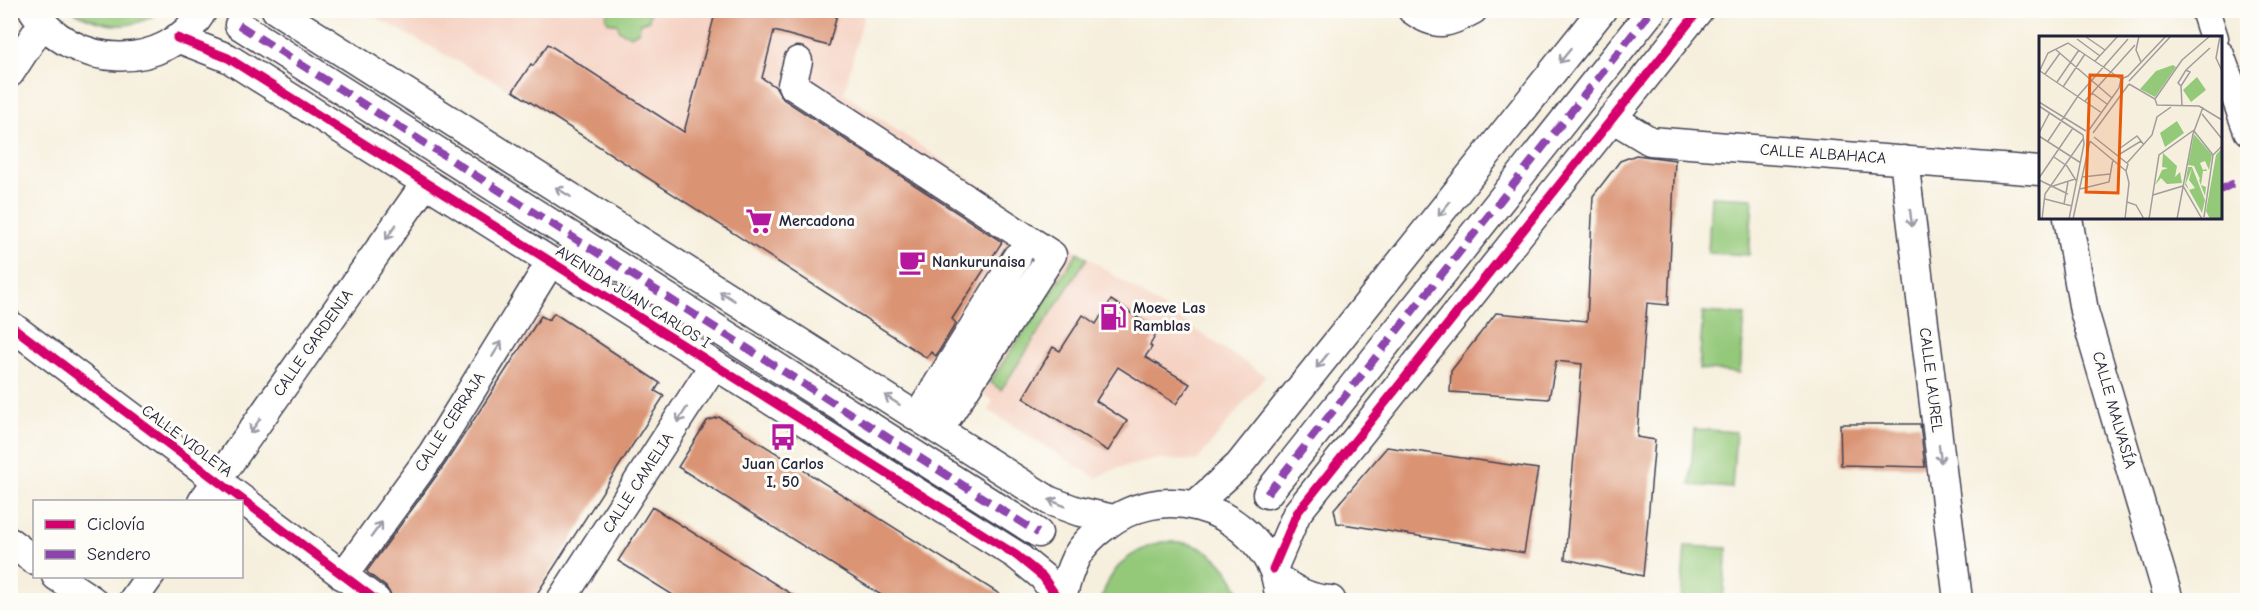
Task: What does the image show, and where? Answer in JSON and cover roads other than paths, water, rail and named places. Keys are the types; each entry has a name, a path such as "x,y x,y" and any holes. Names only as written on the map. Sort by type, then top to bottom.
{"street":[{"path":"10,73 37,17 67,44 100,56 130,57 155,51 177,38 199,18 203,10"},
{"path":"276,10 1050,501 1077,511 1113,519"},
{"path":"1412,10 1430,22 1448,23 1473,10"},
{"path":"1195,506 1239,465 1602,10"},
{"path":"1267,494 1652,10"},
{"path":"1276,582 1297,513 1699,10"},
{"path":"2205,10 2213,36"},
{"name":"AVENIDA JUAN CARLOS I","path":"239,25 1038,533"},
{"name":"AVENIDA JUAN CARLOS I","path":"177,38 228,58 1016,555 1043,577 1060,600"},
{"path":"798,61 792,85 1052,255 928,423"},
{"path":"2222,61 2247,131"},
{"name":"CALLE ALBAHACA","path":"1612,118 1650,141 2039,171"},
{"name":"CALLE LAUREL","path":"1904,160 1958,600"},
{"name":"CALLE GARDENIA","path":"209,491 425,184"},
{"name":"CALLE MALVASÍA","path":"2068,219 2084,310 2169,600"},
{"path":"928,423 1017,257"},
{"name":"CALLE CERRAJA","path":"343,576 432,454 550,263"},
{"name":"CALLE VIOLETA","path":"10,325 209,491 223,500"},
{"name":"CALLE CAMELIA","path":"561,600 713,366"},
{"path":"1060,600 1066,579 1077,556 1093,536 1113,519 1139,507 1167,503 1195,506 1220,514 1241,528 1259,546 1276,582 1302,594 1331,600"},
{"name":"CALLE VIOLETA","path":"243,513 343,576 375,600"},
{"path":"10,542 33,559"},
{"path":"59,578 92,600"},
{"path":"133,600 149,578"}],"place":[{"name":"Mercadona","path":"759,221"},
{"name":"Nankurunaisa","path":"912,262"},
{"name":"Moeve Las Ramblas","path":"1113,317"},
{"name":"Juan Carlos I, 50","path":"783,437"}]}
